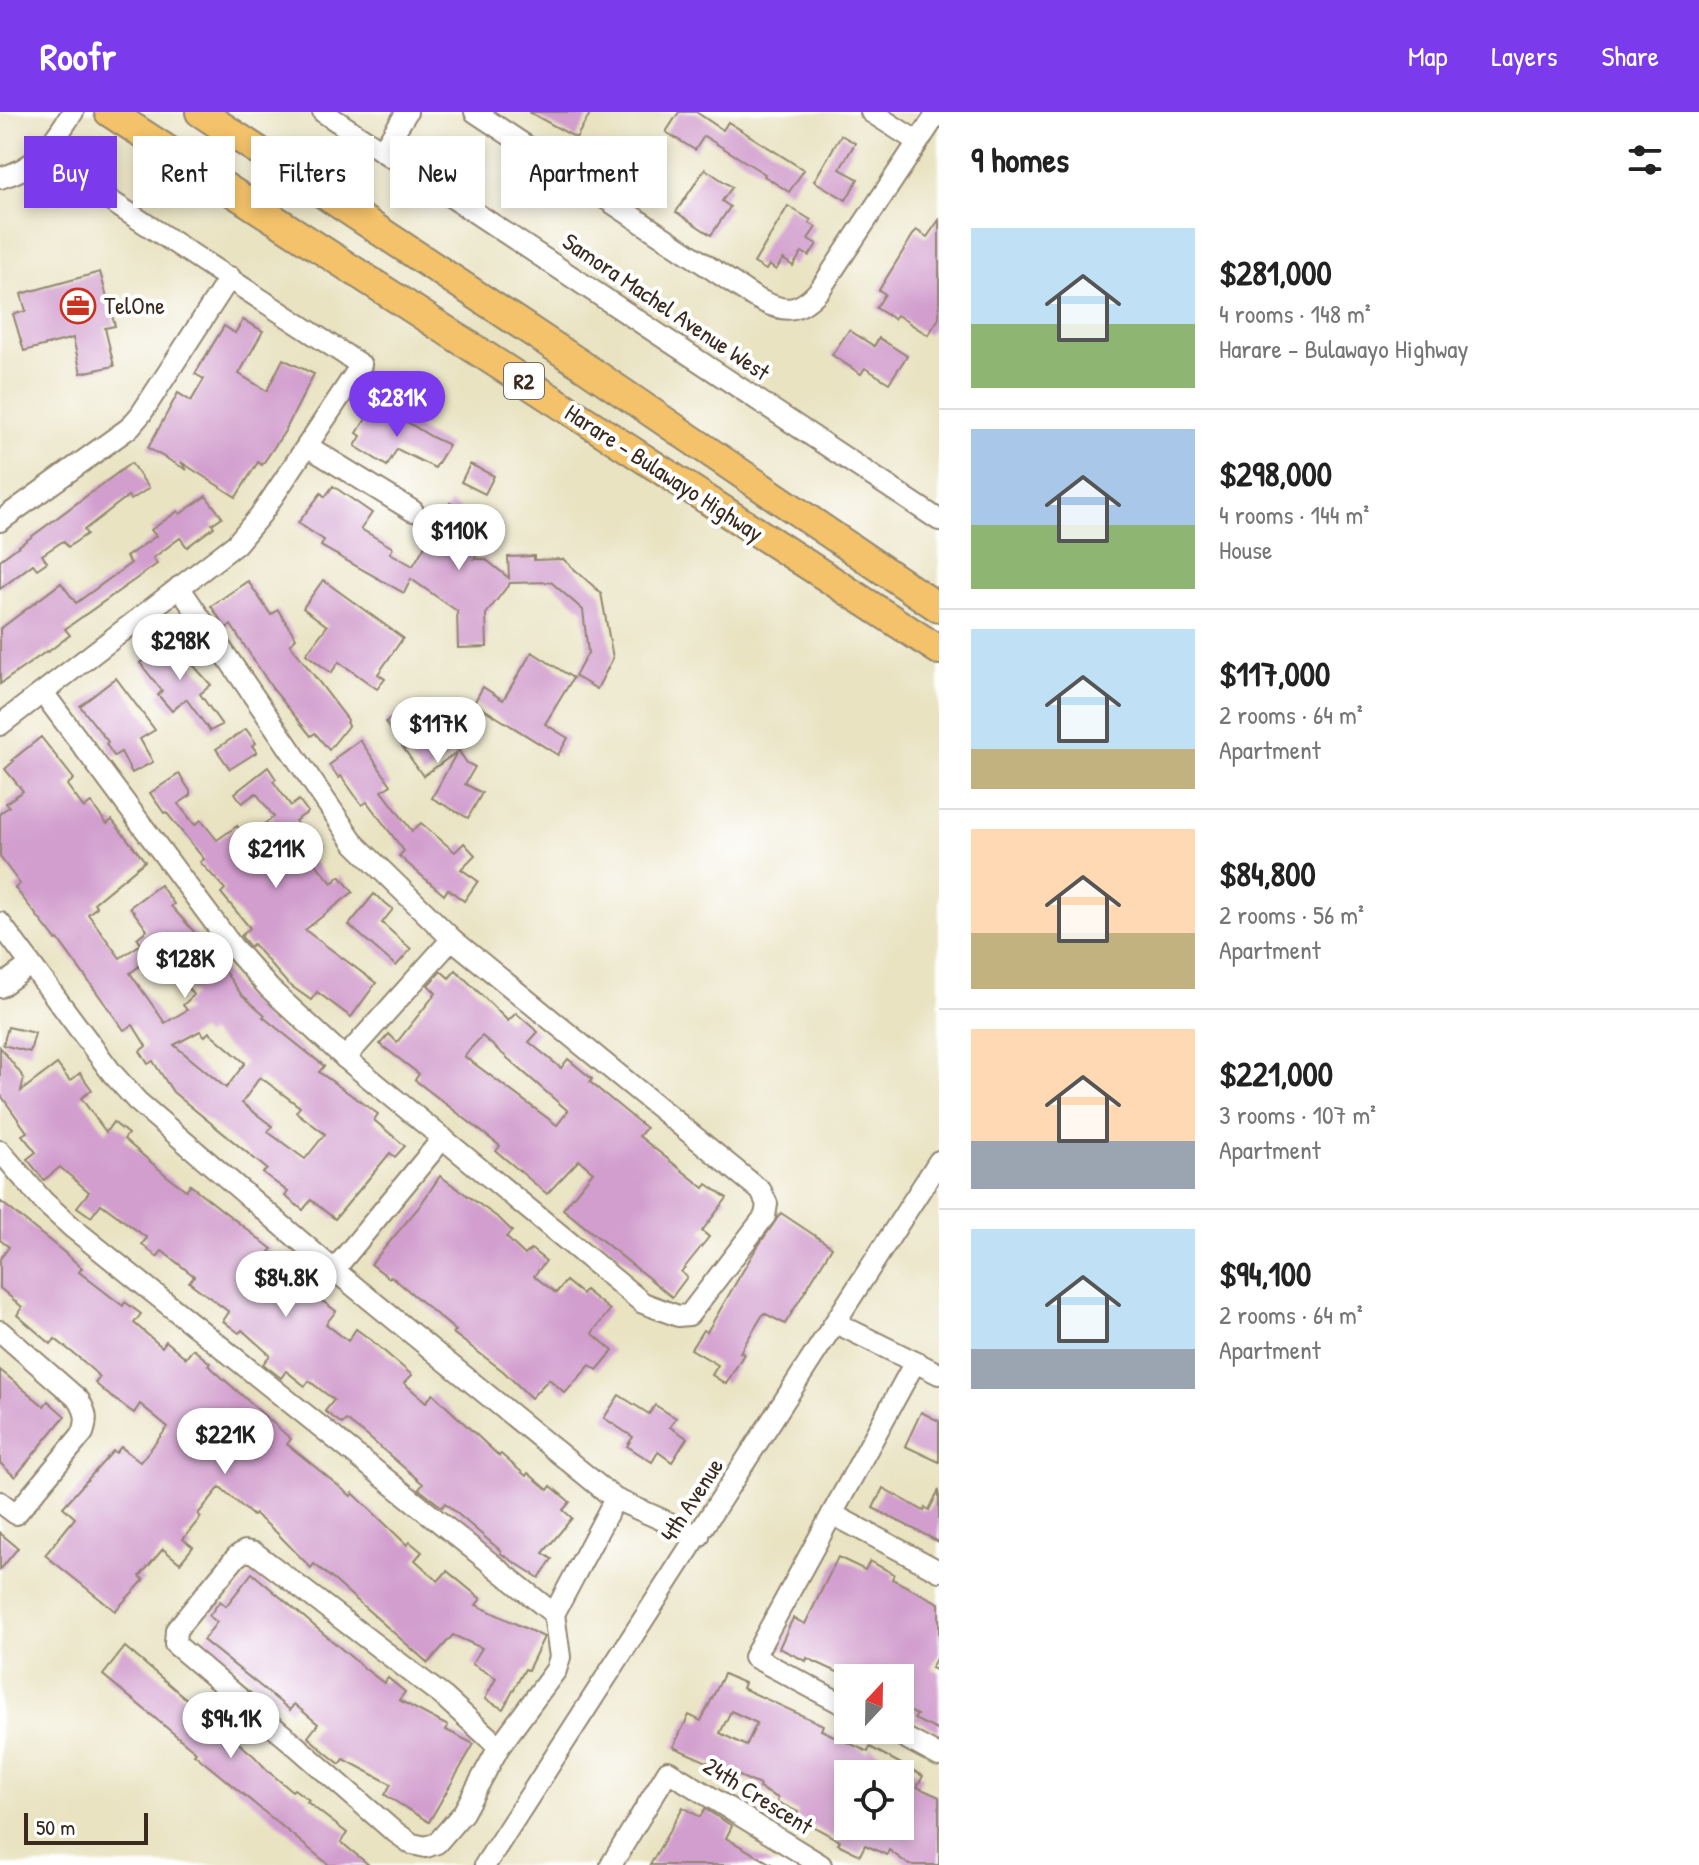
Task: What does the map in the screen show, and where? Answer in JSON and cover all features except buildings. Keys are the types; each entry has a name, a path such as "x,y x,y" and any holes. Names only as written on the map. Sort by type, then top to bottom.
{"highway":[{"name":"Harare - Bulawayo Highway","path":"109,112 939,650"},
{"name":"Harare - Bulawayo Highway","path":"200,112 579,363 939,608"}],"street":[{"path":"56,136 73,112"},
{"name":"Samora Machel Avenue West","path":"323,112 939,520"},
{"path":"382,151 407,112"},
{"path":"475,112 754,297 784,310 797,309 806,304 821,288 938,112"},
{"path":"871,112 918,142"},
{"path":"0,178 24,169"},
{"path":"0,725 44,694 248,533 361,365 117,204"},
{"path":"0,521 129,428 230,277"},
{"path":"307,446 413,511"},
{"path":"44,694 232,946 269,988 345,1058 643,1303 678,1316 689,1315 767,1211 766,1198 452,939 355,844 179,587"},
{"path":"0,923 112,1073 137,1101 334,1270 615,1499 699,1536"},
{"path":"345,1058 452,939"},
{"path":"0,987 30,965"},
{"path":"334,1270 443,1138"},
{"path":"0,1151 16,1173 74,1229 554,1614"},
{"name":"4th Avenue","path":"485,1865 939,1161"},
{"path":"836,1323 939,1374"},
{"path":"0,1331 79,1400 86,1412 87,1423 83,1433 16,1514 0,1502"},
{"path":"834,1700 754,1657 915,1362"},
{"path":"499,1747 444,1697 255,1553 245,1551 237,1556 176,1630 175,1644 412,1844 426,1847 437,1843 463,1813 499,1747 556,1670 560,1657 554,1614 615,1499"},
{"path":"832,1514 939,1571"},
{"path":"914,1742 939,1756"},
{"name":"24th Crescent","path":"611,1865 668,1771 821,1865"}],"place":[{"name":"TelOne","path":"78,306"}]}
